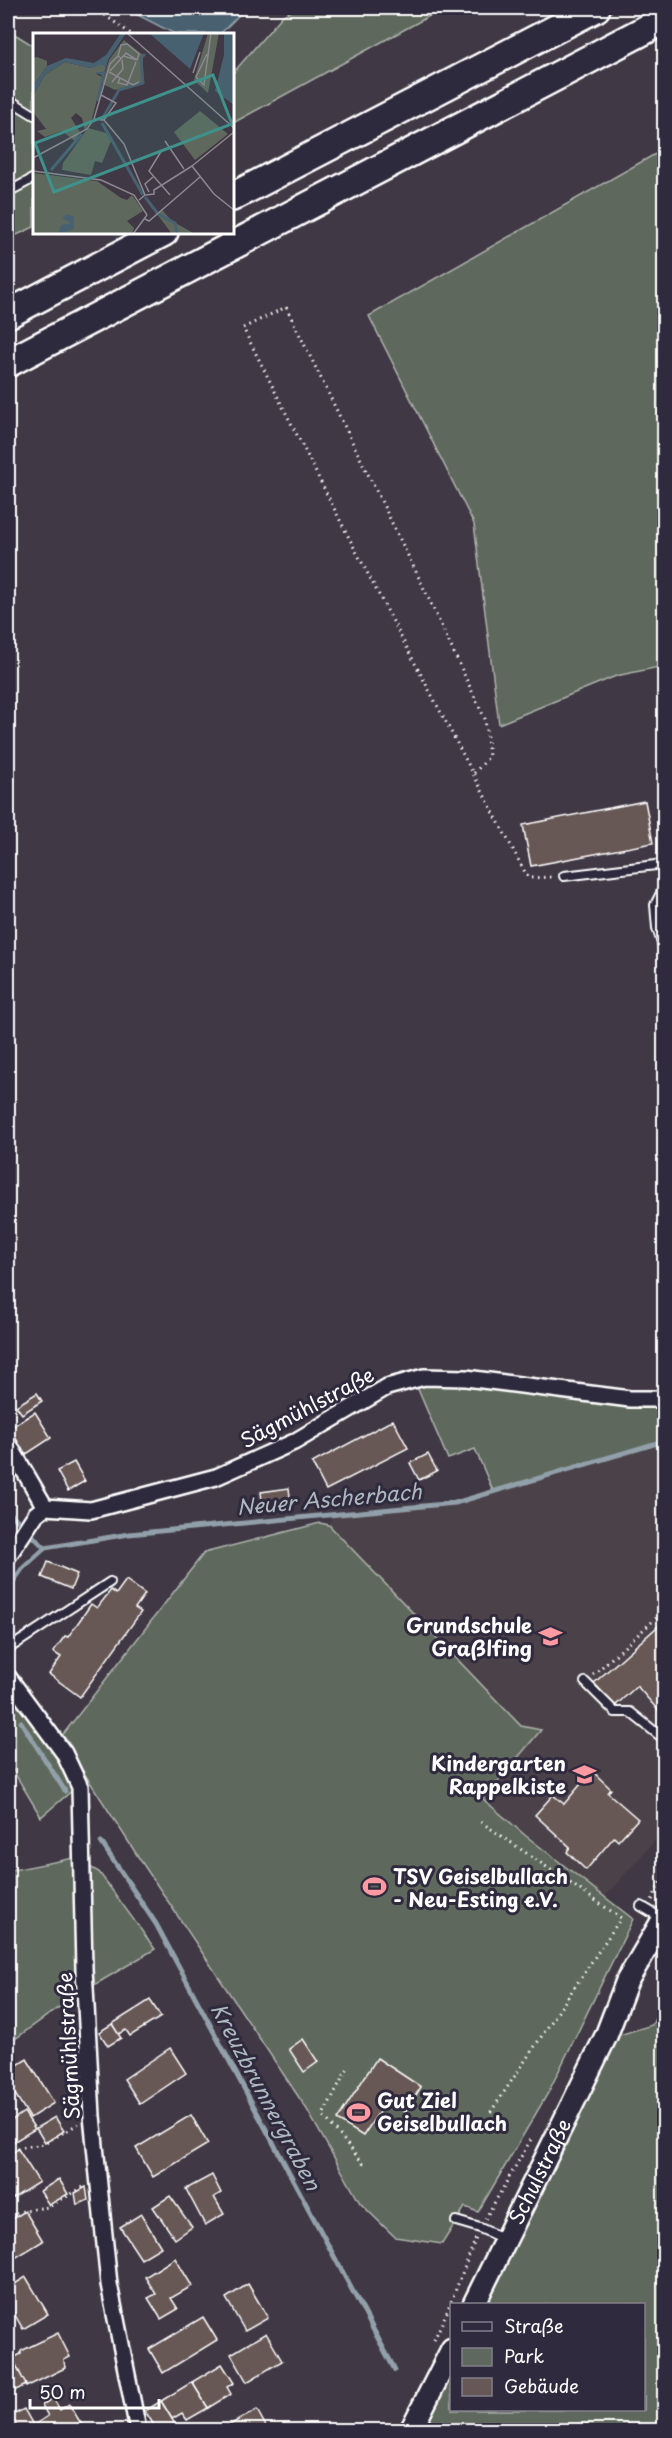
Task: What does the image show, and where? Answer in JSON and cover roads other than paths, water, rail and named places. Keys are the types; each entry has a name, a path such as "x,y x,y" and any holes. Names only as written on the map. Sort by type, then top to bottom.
{"highway":[{"path":"234,196 596,8"},
{"path":"8,363 664,20"},
{"path":"8,314 160,234"}],"street":[{"name":"Sägmühlstraße","path":"40,1511 92,1510 216,1477 294,1442 387,1387 424,1377 466,1378 630,1399 664,1400"},
{"path":"8,1443 40,1511 8,1556"},
{"name":"Sägmühlstraße","path":"8,1677 64,1753 80,1787 84,1969 92,2116 109,2284 138,2430"},
{"name":"Schulstraße","path":"474,2303 606,2036 656,1914"},
{"name":"Schulstraße","path":"606,2036 664,1946"},
{"path":"411,2430 442,2347"}],"lane":[{"path":"8,99 33,114"},
{"path":"8,192 33,179"},
{"path":"564,876 664,864"},
{"path":"664,887 654,905 657,928 664,949"},
{"path":"8,1649 110,1582"},
{"path":"585,1683 615,1712 630,1712 664,1739"},
{"path":"456,2221 480,2228 506,2240"}],"water":[{"path":"124,8 246,8 221,33 173,33"}],"waterway":[{"name":"Neuer Ascherbach","path":"8,1589 22,1569 45,1548 129,1534 455,1503 664,1441"},
{"path":"8,1511 45,1548"},
{"name":"Kreuzbrunnergraben","path":"21,1722 65,1791"},
{"name":"Kreuzbrunnergraben","path":"101,1842 156,1924 395,2370"}],"place":[{"name":"Grundschule Graßlfing","path":"550,1637"},
{"name":"Kindergarten Rappelkiste","path":"584,1775"},
{"name":"TSV Geiselbullach - Neu-Esting e.V.","path":"375,1887"},
{"name":"Gut Ziel Geiselbullach","path":"359,2112"}]}
